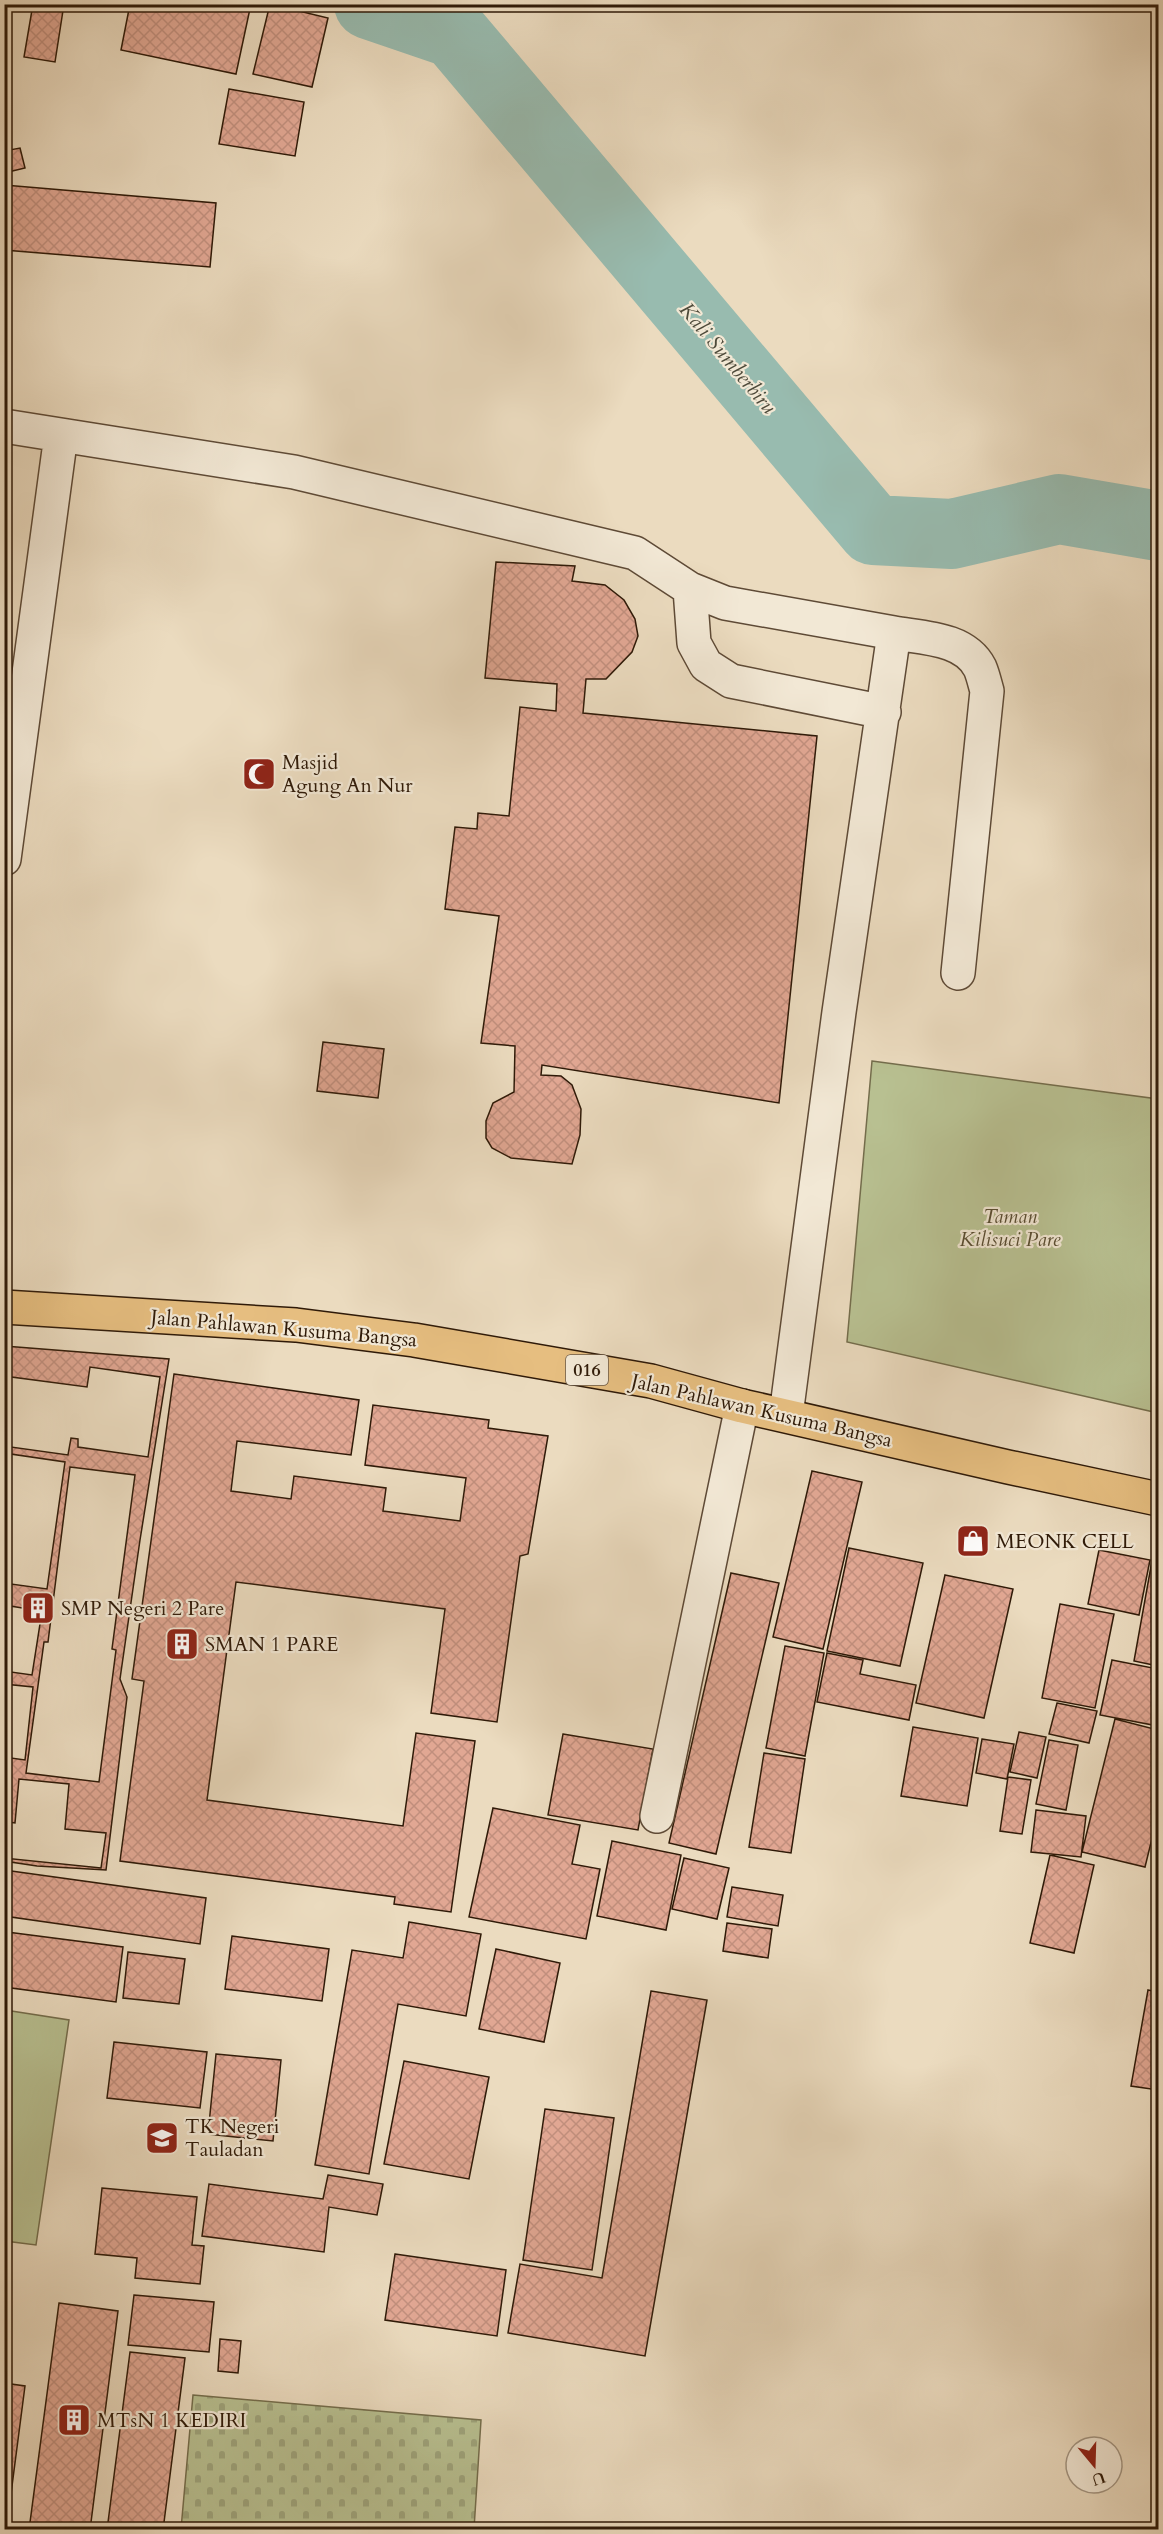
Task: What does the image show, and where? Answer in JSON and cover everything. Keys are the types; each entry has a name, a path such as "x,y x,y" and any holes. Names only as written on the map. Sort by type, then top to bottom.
{"main road":[{"name":"Jalan Pahlawan Kusuma Bangsa","path":"5,1306 296,1325 414,1340 651,1381 742,1406 1158,1499"}],"lane":[{"path":"4,426 294,472 635,553 690,589 725,603 957,646 980,668 987,691 958,973"},
{"path":"4,859 62,435"},
{"path":"690,589 694,643 706,665 731,681 884,712"},
{"path":"786,1415 837,1023 894,633"},
{"path":"657,1816 742,1406"}],"green space":[{"name":"Taman Kilisuci Pare","path":"872,1061 1158,1099 1158,1413 847,1342"},
{"path":"5,2010 69,2020 36,2245 5,2241"},
{"path":"193,2395 481,2420 474,2529 181,2529"}],"building":[{"path":"33,4 64,4 55,62 24,57"},
{"path":"130,4 251,4 236,74 121,50"},
{"path":"270,4 328,18 312,87 253,74"},
{"path":"229,89 304,102 295,156 219,144"},
{"path":"20,148 25,168 4,173 4,151"},
{"path":"4,185 216,203 210,267 4,250"},
{"path":"496,562 575,566 572,581 605,585 624,600 635,619 638,636 632,652 606,679 586,679 583,713 817,736 779,1103 542,1065 541,1075 561,1076 572,1085 581,1109 580,1135 572,1164 511,1158 492,1148 486,1138 486,1121 493,1103 514,1092 515,1046 481,1043 499,916 445,909 455,827 477,829 478,813 509,816 520,707 556,711 557,684 485,678"},
{"path":"323,1042 384,1049 378,1098 317,1091"},
{"name":"SMP Negeri 2 Pare","path":"4,1346 169,1359 120,1679 127,1697 106,1870 37,1866 4,1861 4,1858 101,1868 106,1833 65,1829 69,1784 19,1779 15,1823 8,1822 4,1857 4,1806 9,1779 4,1779 4,1757 25,1760 33,1687 4,1684 4,1671 32,1675 42,1611 4,1605 4,1583 47,1589 65,1462 4,1453 4,1446 68,1455 71,1438 78,1439 78,1447 148,1457 160,1377 90,1367 87,1387 4,1376","holes":["70,1467 135,1475 112,1649 116,1650 99,1782 26,1773 44,1642 48,1642"]},
{"name":"SMAN 1 PARE","path":"174,1374 359,1400 351,1455 237,1441 231,1491 291,1499 294,1476 386,1488 383,1511 460,1521 466,1478 365,1465 373,1405 489,1420 488,1428 548,1436 528,1554 520,1556 497,1722 431,1713 445,1609 236,1582 207,1800 403,1826 416,1733 475,1741 451,1912 394,1904 395,1897 120,1861 144,1681 132,1679"},
{"path":"812,1471 862,1482 823,1649 773,1637"},
{"path":"1155,1544 1158,1545 1158,1666 1134,1661"},
{"path":"849,1548 923,1563 900,1666 827,1651"},
{"path":"1099,1550 1150,1560 1139,1615 1088,1604"},
{"path":"731,1573 779,1583 716,1854 669,1843"},
{"path":"945,1575 1013,1589 984,1718 916,1703"},
{"path":"1060,1604 1114,1614 1095,1708 1042,1698"},
{"path":"785,1646 824,1653 805,1756 766,1748"},
{"path":"827,1653 863,1660 860,1674 916,1685 909,1720 817,1702"},
{"path":"1112,1660 1158,1669 1158,1726 1100,1715"},
{"path":"1057,1703 1097,1711 1089,1743 1049,1734"},
{"path":"1115,1719 1158,1730 1158,1814 1145,1867 1082,1852"},
{"path":"913,1727 978,1738 967,1806 901,1796"},
{"path":"1019,1732 1046,1737 1037,1778 1010,1772"},
{"path":"563,1734 653,1749 638,1830 548,1815"},
{"path":"982,1739 1014,1744 1007,1779 976,1773"},
{"path":"1049,1740 1078,1745 1066,1810 1036,1804"},
{"path":"764,1753 805,1759 791,1853 749,1847"},
{"path":"1008,1777 1031,1780 1022,1834 1000,1831"},
{"path":"493,1808 580,1825 572,1864 600,1869 586,1939 469,1917"},
{"path":"1036,1810 1086,1816 1081,1857 1031,1852"},
{"path":"612,1841 681,1855 666,1930 597,1916"},
{"path":"1050,1855 1094,1865 1074,1953 1030,1943"},
{"path":"684,1858 729,1868 717,1919 672,1909"},
{"path":"4,1870 206,1898 200,1944 4,1916"},
{"path":"732,1887 783,1895 778,1926 727,1917"},
{"path":"409,1922 481,1934 466,2016 398,2004 369,2174 315,2165 352,1950 403,1958"},
{"path":"727,1923 772,1929 768,1958 723,1951"},
{"path":"7,1932 123,1947 116,2002 4,1987"},
{"path":"232,1936 329,1949 322,2001 225,1989"},
{"path":"496,1949 560,1963 544,2042 479,2029"},
{"path":"128,1952 185,1959 179,2004 123,1998"},
{"path":"1158,1965 1158,1987 1155,1987"},
{"path":"1148,1990 1158,1992 1158,2090 1131,2086"},
{"path":"651,1991 707,2000 645,2356 508,2333 520,2264 602,2278"},
{"path":"114,2042 207,2052 200,2108 107,2098"},
{"path":"216,2054 281,2060 273,2141 208,2134"},
{"path":"404,2061 489,2077 469,2179 384,2164"},
{"path":"545,2109 614,2118 592,2270 523,2260"},
{"path":"328,2175 383,2184 377,2215 329,2207 324,2252 202,2236 209,2184 323,2199"},
{"path":"102,2188 197,2197 192,2245 204,2246 200,2284 135,2278 137,2258 95,2254"},
{"path":"395,2254 506,2270 497,2336 385,2320"},
{"path":"134,2295 214,2302 209,2352 128,2345"},
{"name":"MTsN 1 KEDIRI","path":"59,2303 118,2311 90,2530 29,2530"},
{"path":"220,2339 241,2341 238,2373 218,2371"},
{"name":"MTsN 1 KEDIRI","path":"130,2352 185,2358 163,2530 107,2530"},
{"path":"4,2383 25,2386 9,2509 4,2508"}],"waterway":[{"name":"Kali Sumberbiru","path":"369,4 454,33 873,530 952,534 1059,509 1158,526"}],"place":[{"name":"Masjid Agung An Nur","path":"259,774"},
{"name":"MEONK CELL","path":"973,1541"},
{"name":"SMP Negeri 2 Pare","path":"38,1608"},
{"name":"SMAN 1 PARE","path":"182,1644"},
{"name":"TK Negeri Tauladan","path":"162,2138"},
{"name":"MTsN 1 KEDIRI","path":"74,2420"}]}
